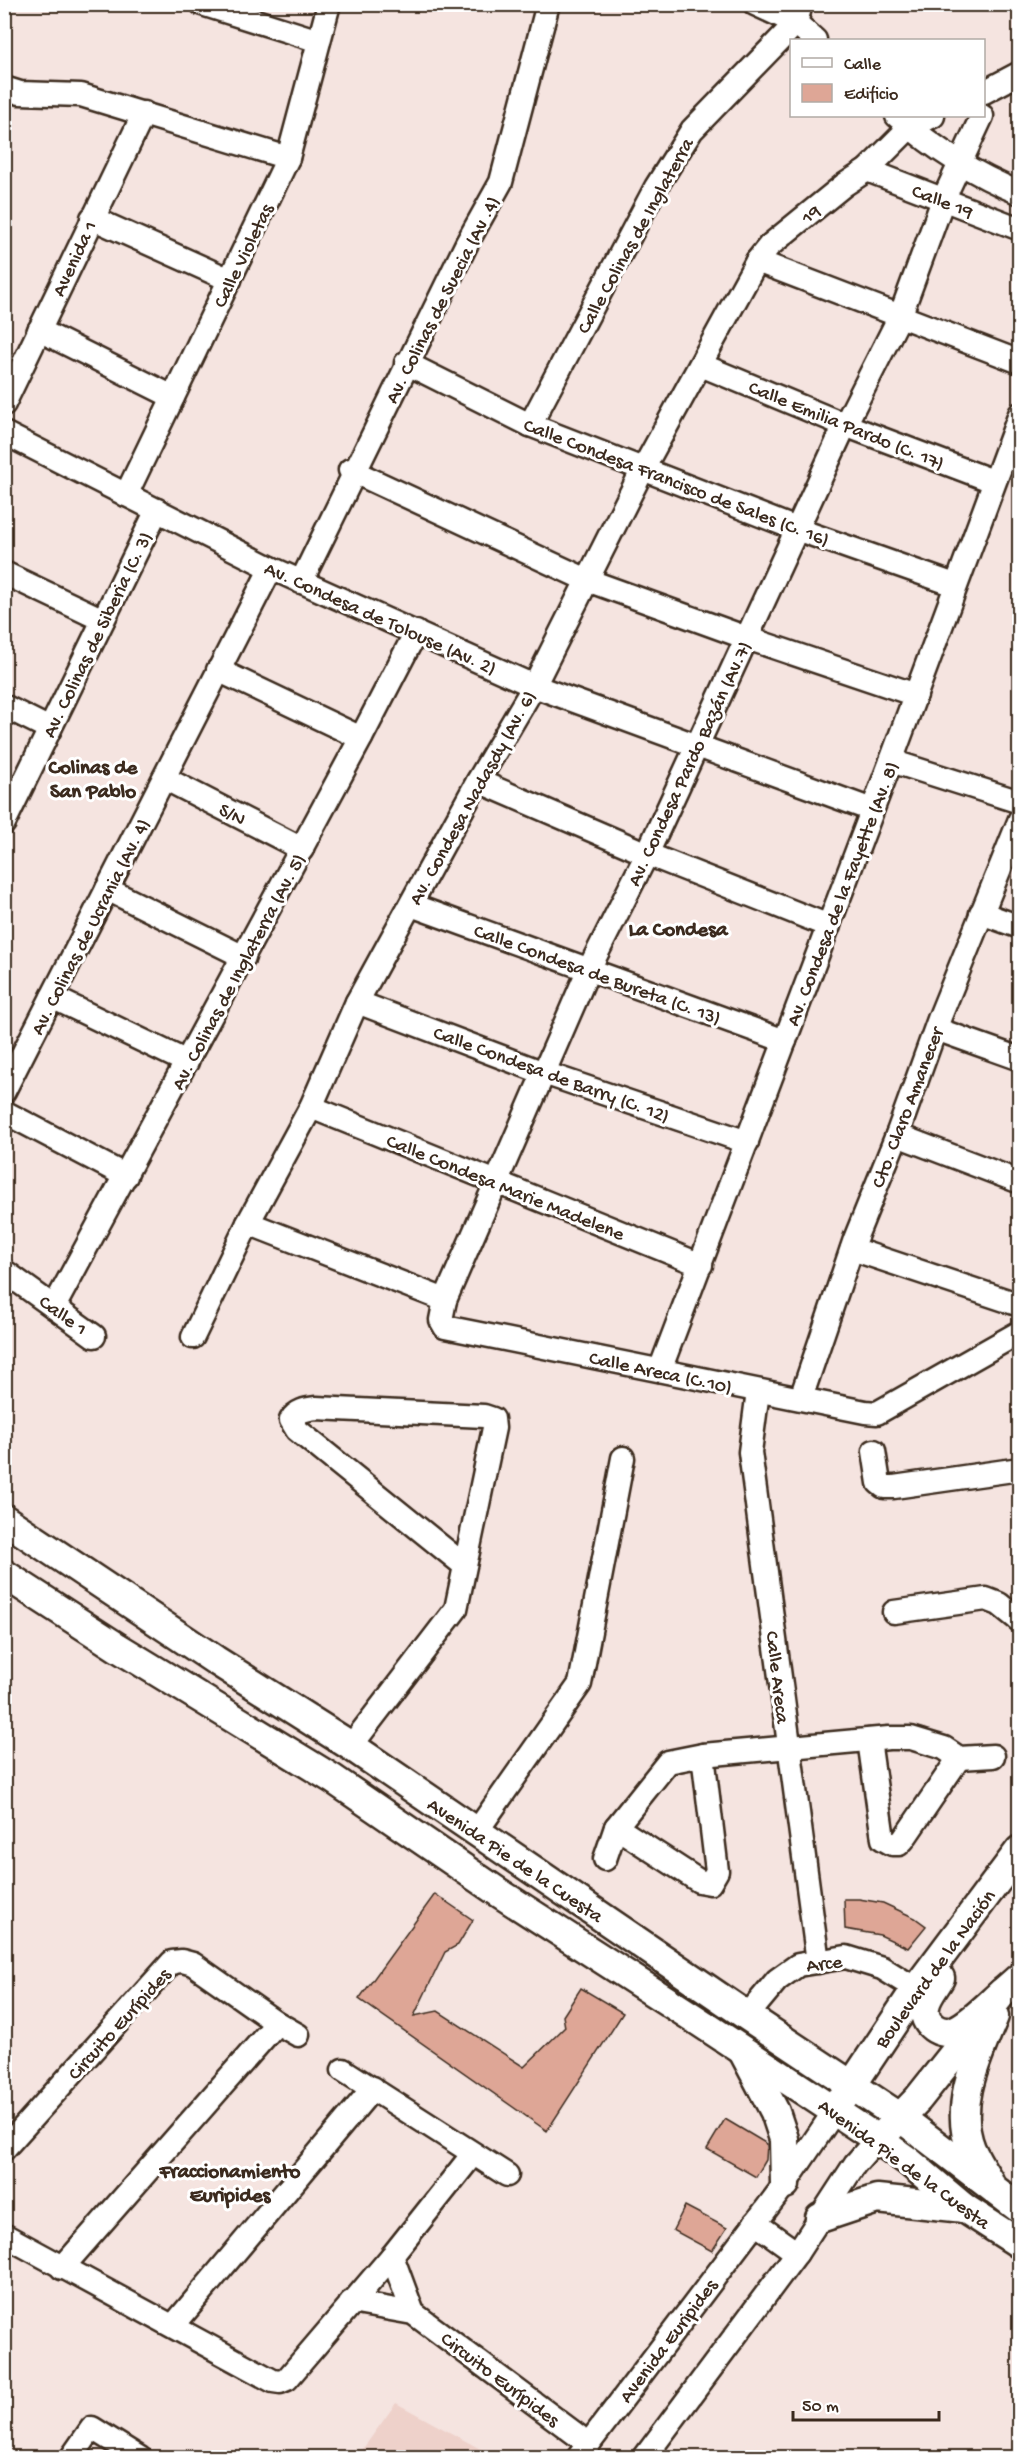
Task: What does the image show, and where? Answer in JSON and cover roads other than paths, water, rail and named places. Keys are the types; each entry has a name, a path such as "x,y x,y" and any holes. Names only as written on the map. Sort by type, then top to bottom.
{"main road":[{"name":"Avenida Pie de la Cuesta","path":"4,1520 215,1660 351,1746 901,2118 1020,2209"},
{"name":"Avenida Pie de la Cuesta","path":"4,1574 117,1647 333,1779 498,1892 877,2139 964,2208 1020,2244"},
{"path":"1011,1984 956,2030 949,2032 936,2030 926,2019 927,1999 968,1937 1020,1850"},
{"name":"Boulevard de la Nación","path":"834,2112 916,1989 1020,1850"},
{"path":"877,2139 901,2118 1011,1984"},
{"path":"995,2192 971,2148 966,2130 966,2095 1011,1984"},
{"path":"744,2051 778,2121 784,2139 785,2184"},
{"path":"820,2217 877,2199 964,2208"}],"street":[{"path":"202,4 319,41"},
{"name":"Calle Violetas","path":"126,495 288,158 329,4"},
{"name":"Av. Colinas de Suecia (Av .4)","path":"301,582 352,471 467,243 501,182 548,4"},
{"path":"756,4 798,14 814,39"},
{"name":"Calle Colinas de Inglaterra","path":"531,425 656,188 692,130 798,14"},
{"path":"990,90 1020,73"},
{"path":"4,88 20,93 81,94 288,158"},
{"name":"Av. Condesa Pardo Bazán (Av.7)","path":"985,107 990,90"},
{"name":"Avenida 1","path":"4,404 144,113"},
{"name":"19","path":"757,261 770,246 836,192 867,170 904,121 927,117"},
{"name":"Av. Condesa Pardo Bazán (Av.7)","path":"445,1327 441,1320 445,1300 588,971 698,747 846,425 901,314 943,200 982,117"},
{"path":"904,121 959,163 1020,193"},
{"name":"Calle 19","path":"867,170 1020,229"},
{"path":"984,216 998,184"},
{"path":"92,218 230,280"},
{"path":"757,261 901,314 1020,362"},
{"name":"Av. Condesa Nadasdy (Av. 6)","path":"193,1337 248,1223 311,1107 357,1002 478,781 534,686 643,469 757,261"},
{"path":"39,330 174,397"},
{"name":"Calle Condesa Francisco de Sales (C. 16)","path":"407,363 531,425 799,530 955,585"},
{"name":"Calle Emilia Pardo (C. 17)","path":"700,365 846,425 993,481"},
{"name":"Av. Condesa de la Fayette (Av. 8)","path":"660,1370 1020,414"},
{"name":"Av. Condesa de Tolouse (Av. 2)","path":"4,433 271,568 534,686 872,810"},
{"path":"352,471 587,580 747,638 916,695"},
{"name":"Av. Colinas de Siberia (C. 3)","path":"4,823 157,510"},
{"name":"Av. Colinas de Ucrania (Av. 4)","path":"4,1091 271,568"},
{"path":"4,573 103,620"},
{"name":"Av. Colinas de Inglaterra (Av. 5)","path":"54,1307 302,849 416,632"},
{"path":"218,670 361,738"},
{"path":"4,706 50,729"},
{"path":"891,761 1020,802"},
{"name":"S/N","path":"164,778 302,849"},
{"path":"478,781 647,854 829,926"},
{"name":"Cto. Claro Amanecer","path":"801,1398 852,1249 981,913 1020,819"},
{"path":"107,889 244,957"},
{"name":"Calle Condesa de Bureta (C. 13)","path":"411,905 785,1041"},
{"path":"981,913 1020,927"},
{"path":"52,997 187,1062"},
{"name":"Calle Condesa de Barry (C. 12)","path":"357,1002 544,1073 747,1142"},
{"path":"936,1029 1020,1059"},
{"name":"Calle Condesa Marie Madelene","path":"311,1107 701,1265"},
{"path":"4,1112 126,1176"},
{"path":"897,1135 1020,1182"},
{"path":"248,1223 445,1300"},
{"path":"852,1249 1020,1305"},
{"name":"Calle 1","path":"4,1271 94,1336"},
{"name":"Calle Areca (C.10)","path":"445,1327 877,1413 1020,1332"},
{"name":"Calle Areca","path":"758,1391 750,1452 818,1962"},
{"path":"351,1746 456,1609 494,1428 493,1419 484,1416 316,1408 306,1409 294,1415 291,1420 297,1430 465,1566"},
{"path":"874,1451 879,1483 884,1487 1020,1469"},
{"path":"477,1831 580,1684 623,1458"},
{"path":"894,1612 986,1599 999,1604 1020,1621"},
{"path":"605,1859 616,1827 668,1762 703,1755 911,1738 944,1748 959,1758 993,1756"},
{"path":"869,1740 883,1839 892,1844 899,1844 903,1840 959,1758"},
{"path":"616,1827 699,1881 710,1883 717,1872 703,1755"},
{"name":"Arce","path":"747,2016 777,1980 798,1965 846,1957 882,1968 916,1989"},
{"name":"Circuito Eurípides","path":"4,2149 172,1962 182,1961 193,1964 277,2023 298,2035"},
{"path":"62,2268 277,2023"},
{"path":"343,2070 507,2175"},
{"path":"173,2326 373,2088"},
{"name":"Avenida Euripides","path":"584,2451 785,2184 834,2112"},
{"path":"644,2457 797,2253 855,2164 877,2139"},
{"path":"4,2235 273,2381 280,2382 287,2379 392,2256 473,2154"},
{"path":"755,2223 797,2253"},
{"path":"392,2256 413,2313"},
{"name":"Circuito Eurípides","path":"351,2302 413,2313 584,2451"},
{"path":"71,2457 92,2428 140,2457"}],"district":[{"name":"Colinas de San Pablo","path":"93,778"},
{"name":"La Condesa","path":"678,928"},
{"name":"Fraccionamiento Euripides","path":"230,2182"}]}
